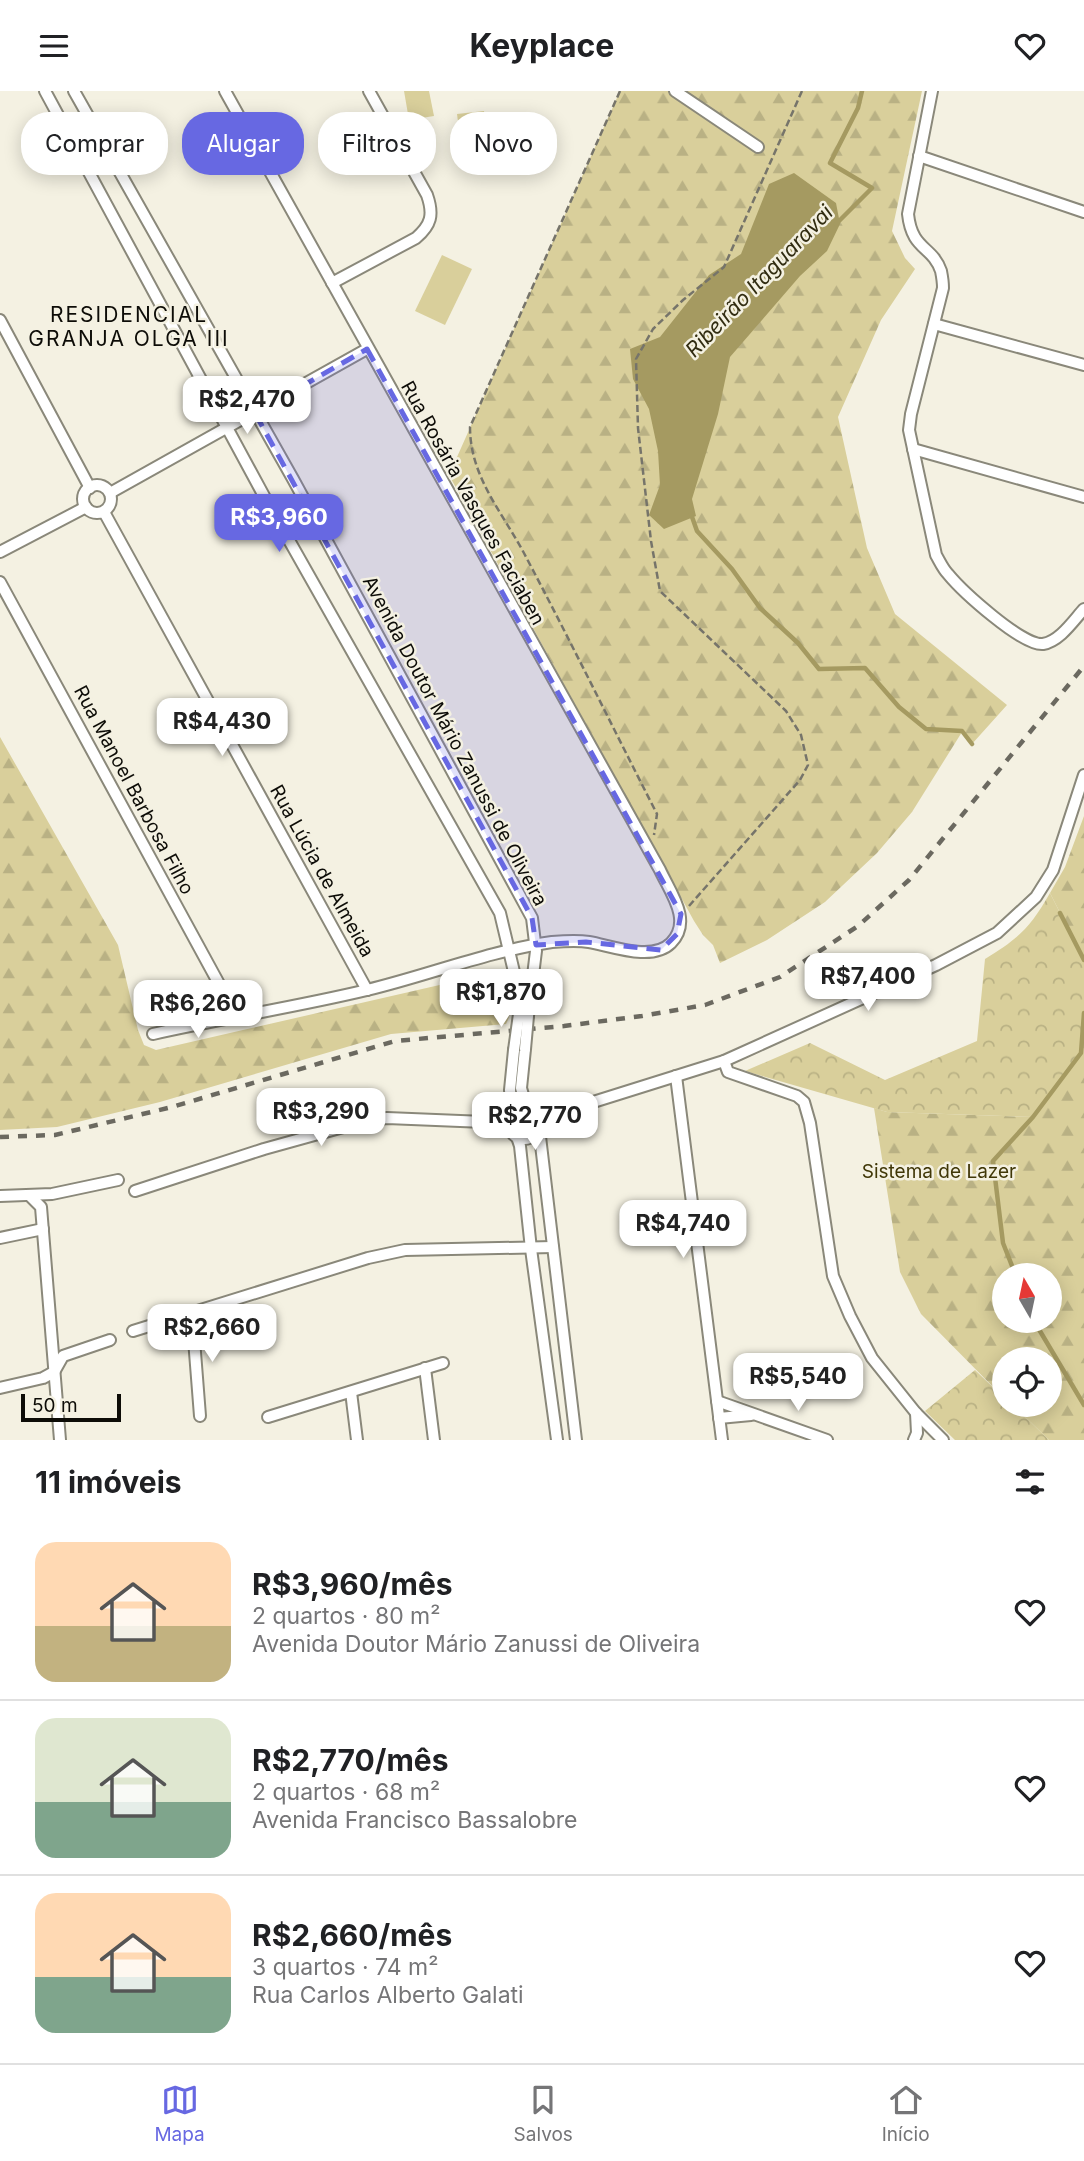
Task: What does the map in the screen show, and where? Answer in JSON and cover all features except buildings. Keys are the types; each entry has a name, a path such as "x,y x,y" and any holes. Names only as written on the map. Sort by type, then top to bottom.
{"street":[{"path":"45,91 264,496 500,913 524,1015"},
{"name":"Avenida Doutor Mário Zanussi de Oliveira","path":"74,91 293,479 532,918 536,945 519,1049"},
{"name":"Rua Rosária Vasques Faciaben","path":"225,91 652,856 681,914"},
{"path":"332,283 416,239 427,228 431,218 432,209 427,195 369,91"},
{"path":"675,91 758,147"},
{"path":"932,91 908,214 910,230 918,244 941,270 943,288 909,430 936,555 947,573 1020,637 1041,644 1052,641 1084,609"},
{"path":"919,156 1084,212"},
{"path":"0,320 90,488"},
{"path":"934,324 1084,365"},
{"path":"110,493 367,349"},
{"path":"913,449 1084,497"},
{"path":"101,486 110,493 111,504 103,512 93,513 86,507 83,498 90,488 101,486"},
{"path":"0,552 86,507"},
{"name":"Rua Lúcia de Almeida","path":"103,512 367,990"},
{"name":"Rua Manoel Barbosa Filho","path":"0,582 236,1015"},
{"path":"517,1137 526,1139 534,1135 539,1123 724,1061 936,965 997,933 1036,897 1053,870 1084,775"},
{"path":"153,1034 367,990 536,945 586,941 631,951 661,950 671,943 677,934 681,926 681,914"},
{"path":"519,1049 521,1088 527,1109"},
{"path":"519,1049 510,1090 511,1131 520,1146 557,1440"},
{"path":"724,1061 728,1072 797,1096 804,1102 810,1123 833,1276 872,1358 916,1413 943,1440"},
{"path":"676,1076 722,1440"},
{"path":"135,1191 264,1149 365,1121 387,1118 510,1119 519,1109 534,1112 539,1123 576,1440"},
{"path":"0,1196 52,1194 118,1180"},
{"path":"30,1196 41,1207 60,1440"},
{"path":"0,1238 43,1229"},
{"path":"133,1331 368,1258 405,1250 553,1247"},
{"path":"192,1314 200,1416"},
{"path":"0,1388 43,1378 54,1372 63,1356 110,1339"},
{"path":"268,1417 443,1363"},
{"path":"425,1368 434,1440"},
{"path":"351,1391 357,1440"},
{"path":"717,1401 827,1440"},
{"path":"914,1440 917,1433 916,1413"},
{"path":"719,1418 758,1415"}],"path":[{"path":"620,91 470,427 470,445 479,476 525,554 657,814 652,856"},
{"path":"681,914 800,780 808,765 801,735 786,711 660,591 651,541 638,428 635,359 653,329 683,300 724,267 802,91"}],"highlighted area":[{"path":"367,349 681,914 677,934 661,950 586,942 536,945 532,918 255,413"}],"green space":[{"path":"404,91 429,91 433,112 408,112"},
{"path":"620,91 922,91 892,231 905,258 915,269 881,320 838,417 867,548 895,614 1007,705 972,744 962,732 912,812 877,853 825,902 767,940 720,963 713,945 694,921 449,475"},
{"path":"442,255 472,269 445,325 415,311"},
{"path":"0,737 118,945 144,1045 156,1050 505,970 512,1003 506,1024 391,1034 160,1102 57,1127 0,1130"},
{"path":"1084,816 1084,960 1050,893 1065,867"},
{"path":"1050,893 1084,960 1081,1053 1033,1117 887,1112 745,1071 810,1043 885,1080 977,1041 985,959 1023,931"},
{"name":"Sistema de Lazer","path":"1084,1013 1084,1440 1049,1440 1025,1417 1062,1417 1062,1347 992,1347 992,1386 921,1314 900,1272 874,1108 887,1112 1033,1117 1081,1053"},
{"path":"975,1370 992,1386 992,1417 1025,1417 1049,1440 955,1440 925,1411"}],"water":[{"path":"794,173 836,203 840,224 827,251 800,276 730,357 718,414 692,499 696,516 664,529 649,515 660,485 658,451 649,409 633,379 630,349 660,337 709,275 741,254 769,184"}],"waterway":[{"name":"Ribeirão Itaguaravai","path":"836,224 872,188 830,163 858,108 862,91"},
{"name":"Ribeirão Itaguaravai","path":"691,514 697,531 732,569 760,608 798,643 819,669 865,668 899,707 926,729 962,731 972,744"},
{"name":"Ribeirão Itaguaravai","path":"1060,913 1084,960"},
{"name":"Ribeirão Itaguaravai","path":"1011,1263 1003,1243 993,1161 1033,1117 1081,1053 1084,1013"},
{"name":"Ribeirão Itaguaravai","path":"1041,1333 1084,1405"}],"railway":[{"path":"0,1137 55,1135 172,1107 395,1041 642,1016 705,1005 780,977 858,926 909,880 1084,666"}],"district":[{"name":"RESIDENCIAL GRANJA OLGA III","path":"129,326"}]}
